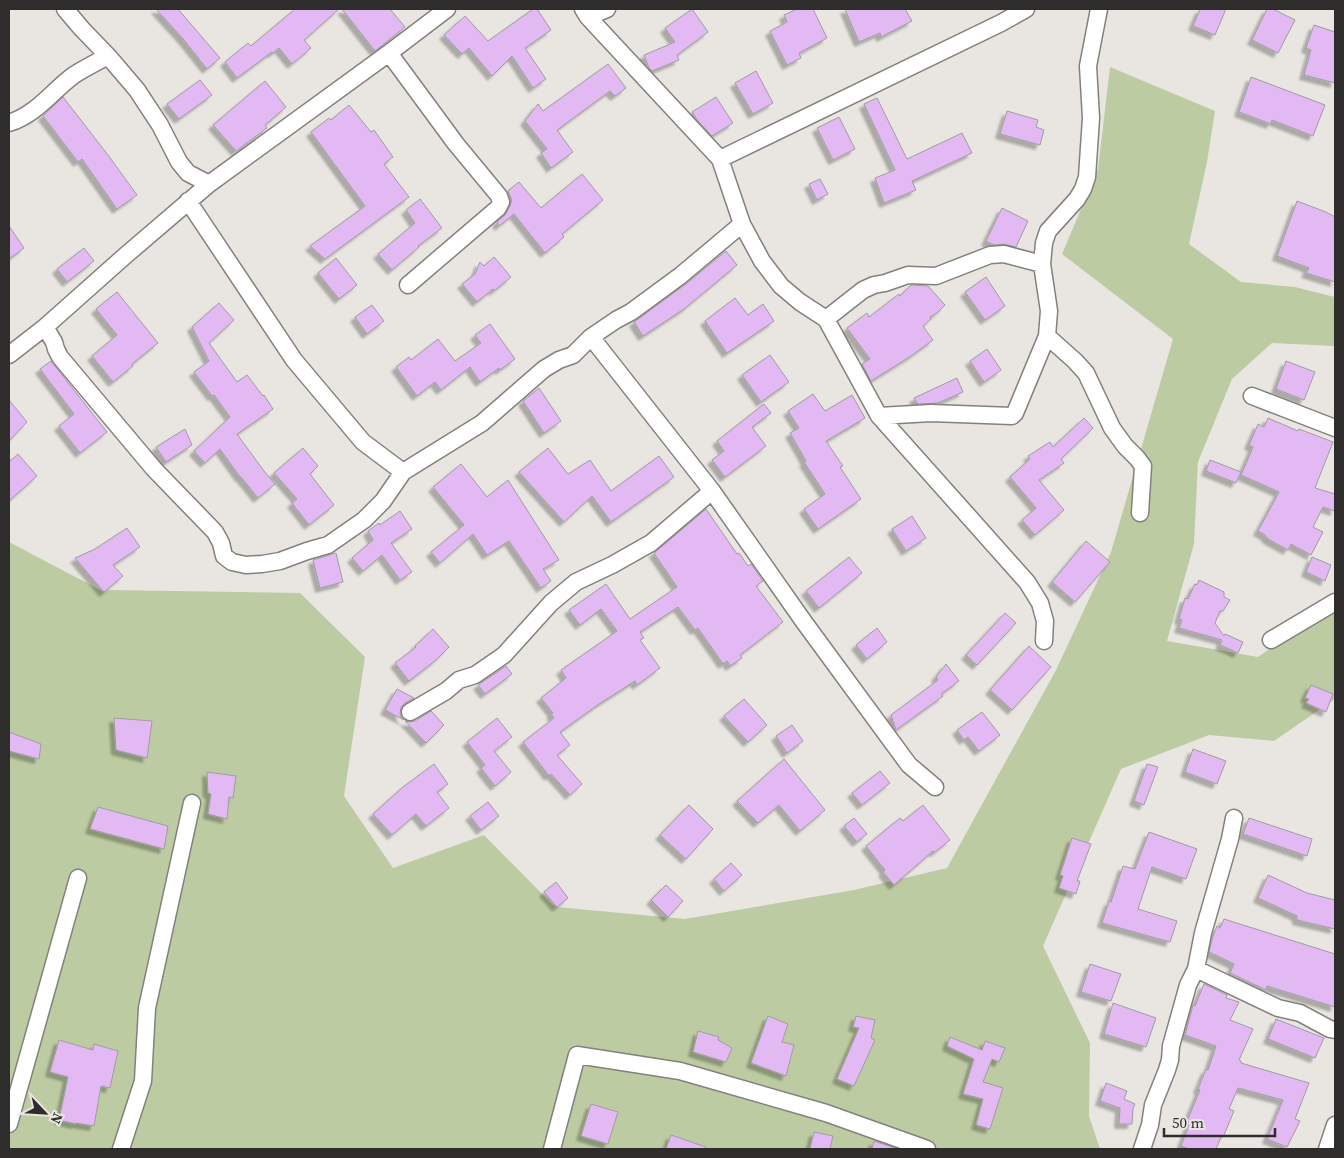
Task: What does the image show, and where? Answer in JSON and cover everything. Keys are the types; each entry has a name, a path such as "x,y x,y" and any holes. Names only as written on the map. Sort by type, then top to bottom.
{"street":[{"path":"65,9 137,90 160,125 179,162 188,173 209,184"},
{"path":"9,355 45,327 209,184 447,9"},
{"path":"586,13 607,9"},
{"path":"720,160 1026,9"},
{"path":"880,416 931,413 1012,416 1016,413 1047,336 1049,311 1042,264 1044,243 1048,231 1077,199 1087,177 1091,118 1088,66 1099,9"},
{"path":"586,13 720,160 742,224 762,261 781,286 800,302 826,319 880,416 1027,582 1040,603 1045,622 1044,641"},
{"path":"389,53 456,144 499,196 500,202 498,208 408,285"},
{"path":"9,124 20,120 34,111 72,76 108,56"},
{"path":"188,201 294,360 363,442 403,472"},
{"path":"45,327 60,357 154,469 215,532 224,556 232,562 246,565 271,563 328,545 364,520 383,501 403,472 482,423 544,369 559,360 574,355 592,338 616,320 631,312 680,276 742,224"},
{"path":"826,319 864,290 874,285 908,276 936,276 990,255 1004,254 1042,264"},
{"path":"1047,336 1086,373 1112,428 1143,466 1140,513"},
{"path":"592,338 712,491 804,622 910,765 935,787"},
{"path":"1252,396 1335,428"},
{"path":"410,712 446,691 459,680 476,675 504,655 551,603 576,582 612,565 651,543 712,491"},
{"path":"1271,640 1335,602"},
{"path":"121,1149 143,1081 147,1008 192,803"},
{"path":"1142,1149 1150,1124 1153,1105 1170,1060 1171,1046 1181,1007 1196,968 1205,925 1230,839 1234,818"},
{"path":"9,1124 78,878"},
{"path":"1196,968 1278,1008 1300,1013 1335,1030"},
{"path":"552,1149 577,1055 680,1071 826,1113 927,1149"},
{"path":"1327,1149 1335,1125"}],"green space":[{"path":"1110,67 1215,111 1207,162 1189,244 1241,282 1295,287 1335,297 1335,346 1272,343 1232,379 1198,462 1194,544 1167,641 1258,657 1335,603 1335,699 1274,741 1209,735 1121,769 1043,946 1090,1043 1089,1116 1100,1149 9,1149 9,542 104,592 109,590 300,593 365,657 344,796 393,868 484,835 557,907 685,919 854,890 947,868 1056,670 1111,552 1173,339 1062,254 1098,169"}],"building":[{"path":"156,9 178,9 220,58 207,69"},
{"path":"295,9 339,9 304,40 311,48 292,64 279,48 237,78 225,62 248,43 251,46"},
{"path":"342,9 390,9 405,27 375,51"},
{"path":"533,9 537,9 551,30 525,48 546,79 533,88 512,56 492,76 469,48 462,54 444,35 465,16 488,41"},
{"path":"692,9 708,32 677,55 679,60 652,71 644,55 675,42 665,28"},
{"path":"797,9 813,9 827,38 799,53 801,58 787,65 770,31 787,22 784,15"},
{"path":"845,9 905,9 912,21 881,37 880,33 859,42"},
{"path":"1200,9 1226,9 1215,35 1193,26"},
{"path":"1267,9 1273,9 1295,20 1278,53 1252,40"},
{"path":"1314,25 1335,32 1335,83 1304,75 1311,50 1306,48"},
{"path":"608,64 626,88 615,96 610,91 557,130 573,152 551,168 541,153 547,149 525,121 538,104 543,111"},
{"path":"756,71 773,103 753,114 735,83"},
{"path":"1251,77 1325,105 1313,136 1272,120 1271,124 1239,112"},
{"path":"200,80 212,95 179,119 167,104"},
{"path":"265,81 286,107 265,125 267,128 236,151 213,125"},
{"path":"63,97 137,195 117,209 82,159 78,162 43,116"},
{"path":"716,97 733,123 712,136 692,112"},
{"path":"877,98 907,159 962,133 972,153 912,181 916,190 884,203 875,178 895,170 864,104"},
{"path":"349,105 371,132 374,130 393,157 384,164 409,197 325,259 310,246 365,206 311,132 329,118 331,120"},
{"path":"1007,111 1038,120 1036,127 1044,130 1040,145 1000,134"},
{"path":"839,117 855,149 833,160 817,128"},
{"path":"582,174 603,200 562,234 564,237 545,253 514,214 499,226 497,222 505,215 512,200 508,191 519,182 541,208"},
{"path":"820,179 828,194 817,200 809,184"},
{"path":"420,199 442,228 418,246 392,270 378,254 415,223 406,210"},
{"path":"1297,201 1335,217 1335,282 1306,273 1309,268 1277,256"},
{"path":"1002,208 1028,221 1016,247 1004,244 994,245 986,241"},
{"path":"9,226 24,248 9,259"},
{"path":"84,248 94,261 67,282 57,269"},
{"path":"726,251 737,265 684,309 643,336 634,322 686,284"},
{"path":"494,257 511,277 477,302 462,284 475,274 480,262 484,266"},
{"path":"336,258 357,285 339,299 318,273"},
{"path":"986,277 1005,306 985,320 965,292"},
{"path":"911,285 928,286 945,305 930,317 931,319 923,326 933,340 871,381 862,364 870,359 847,328 867,313 869,317 899,294 900,296"},
{"path":"117,292 158,343 113,382 92,356 117,335 96,309"},
{"path":"735,298 748,315 763,304 774,321 727,353 705,321"},
{"path":"219,303 234,320 209,343 237,382 247,375 273,409 237,434 275,484 258,498 220,449 205,463 194,451 230,417 194,372 209,361 192,327"},
{"path":"372,305 384,321 367,334 355,317"},
{"path":"490,324 515,359 480,382 470,367 441,390 435,382 417,396 396,367 409,357 411,360 438,339 455,361 481,343 475,335"},
{"path":"987,349 1001,370 984,382 970,361"},
{"path":"770,355 789,382 761,402 742,375"},
{"path":"51,361 107,432 80,453 59,426 74,414 40,369"},
{"path":"1286,361 1315,372 1304,400 1276,389"},
{"path":"957,378 963,392 938,403 918,404 914,398"},
{"path":"539,388 561,421 544,433 523,401"},
{"path":"813,394 825,411 852,395 865,418 826,441 843,466 840,467 861,499 818,529 804,509 825,494 804,462 806,461 790,433 799,428 788,411"},
{"path":"9,400 27,422 9,441"},
{"path":"764,404 771,413 752,427 766,446 725,477 712,460 724,451 717,441"},
{"path":"1084,418 1093,428 1061,459 1064,463 1039,480 1064,510 1035,535 1022,520 1036,508 1010,477 1030,459 1028,456 1050,442 1053,447"},
{"path":"1268,418 1298,431 1299,429 1333,442 1315,488 1335,494 1335,511 1323,507 1313,527 1323,532 1311,555 1291,544 1288,550 1258,531 1279,492 1241,475 1253,447 1249,445 1258,424 1264,427"},
{"path":"185,429 192,445 166,462 156,447"},
{"path":"303,448 318,466 310,474 334,505 309,525 292,503 297,499 274,473"},
{"path":"548,448 568,474 590,460 611,491 659,456 674,477 611,522 592,496 564,522 519,472"},
{"path":"18,454 37,476 9,501 9,462"},
{"path":"1210,460 1241,472 1236,483 1206,471"},
{"path":"461,464 487,497 508,480 559,560 543,569 551,581 541,588 509,541 487,555 473,534 440,563 431,552 464,525 433,487"},
{"path":"706,509 737,554 739,553 748,566 751,564 763,581 756,586 783,622 740,655 742,658 730,666 727,661 723,664 698,628 695,630 678,607 640,632 644,638 640,640 660,668 637,685 635,681 599,704 560,732 570,745 557,755 582,784 570,795 551,774 549,776 523,742 554,718 551,714 553,713 541,698 566,678 561,670 617,631 601,609 580,625 569,610 606,584 630,619 677,587 654,553"},
{"path":"400,511 412,529 391,543 412,572 400,580 382,555 363,571 352,558 373,540 368,531"},
{"path":"912,516 926,538 906,551 892,529"},
{"path":"127,528 140,547 113,565 123,576 104,592 75,558 95,549"},
{"path":"1086,541 1110,562 1075,602 1052,582"},
{"path":"336,553 343,582 320,588 313,560"},
{"path":"849,557 862,573 819,608 806,591"},
{"path":"1312,557 1331,565 1325,581 1306,572"},
{"path":"1199,580 1224,592 1224,597 1230,600 1223,611 1220,611 1215,623 1224,636 1225,634 1243,642 1238,653 1220,645 1222,640 1179,628 1182,620 1179,619 1185,598 1188,599"},
{"path":"1005,613 1016,623 977,665 966,655"},
{"path":"877,628 887,642 867,659 856,645"},
{"path":"433,629 449,647 409,681 395,663 416,647"},
{"path":"1029,646 1051,667 1012,710 990,690"},
{"path":"946,664 959,681 941,694 943,696 896,730 891,715 938,680 936,677"},
{"path":"506,666 512,674 485,694 478,685"},
{"path":"1311,685 1333,694 1326,712 1306,703 1309,699 1305,698"},
{"path":"397,689 414,698 401,707 400,713 404,720 385,710"},
{"path":"744,699 767,725 748,742 724,716"},
{"path":"431,711 444,725 426,743 405,721 415,721"},
{"path":"982,712 1000,735 979,751 968,737 964,740 957,730"},
{"path":"114,718 152,721 147,758 116,750"},
{"path":"497,718 512,737 494,751 511,772 495,786 481,768 485,765 467,742"},
{"path":"792,725 803,741 787,753 776,736"},
{"path":"9,732 41,744 39,759 9,751"},
{"path":"1193,749 1226,761 1217,784 1185,772"},
{"path":"784,759 825,810 800,831 779,805 758,823 737,801"},
{"path":"434,764 448,784 437,792 449,808 426,826 416,814 392,835 373,814 403,787"},
{"path":"1147,764 1158,767 1144,805 1134,801"},
{"path":"880,771 890,783 862,805 852,793"},
{"path":"207,772 236,776 233,798 229,797 227,819 208,814 211,794 208,793"},
{"path":"488,802 499,816 481,830 470,816"},
{"path":"689,805 713,829 686,859 660,835"},
{"path":"923,805 950,840 935,852 933,851 894,885 866,846 900,818 903,821"},
{"path":"98,807 168,826 164,849 90,829"},
{"path":"854,818 867,834 857,842 844,826"},
{"path":"1249,818 1312,839 1307,856 1243,834"},
{"path":"1149,832 1197,849 1186,879 1152,867 1138,909 1177,921 1170,942 1102,923 1123,866 1135,869"},
{"path":"1072,838 1091,844 1077,881 1080,881 1076,894 1059,888 1063,876 1060,875"},
{"path":"731,863 742,875 724,891 714,879"},
{"path":"1268,875 1307,893 1335,900 1335,929 1297,920 1297,916 1258,898"},
{"path":"556,882 568,898 557,907 544,892"},
{"path":"666,885 683,901 668,917 651,900"},
{"path":"1224,919 1335,954 1335,1007 1267,986 1266,990 1230,973 1234,964 1209,952 1217,926 1220,928"},
{"path":"1090,964 1121,974 1111,1001 1081,992"},
{"path":"1204,984 1227,995 1226,998 1239,1002 1230,1020 1253,1029 1239,1060 1241,1063 1309,1083 1295,1119 1300,1121 1287,1147 1267,1139 1283,1100 1238,1088 1229,1109 1234,1111 1216,1149 1190,1149 1181,1146 1190,1122 1187,1121 1200,1090 1198,1089 1206,1069 1208,1070 1216,1046 1185,1035 1193,1005 1195,1006"},
{"path":"1113,1003 1156,1018 1146,1047 1104,1034"},
{"path":"768,1016 788,1024 782,1042 794,1045 786,1076 751,1063"},
{"path":"856,1016 875,1020 871,1038 875,1040 854,1086 837,1079 859,1028 853,1027"},
{"path":"1276,1019 1324,1038 1315,1058 1268,1039"},
{"path":"698,1031 719,1037 718,1040 732,1048 726,1062 693,1052"},
{"path":"950,1037 982,1050 985,1041 1005,1048 999,1062 992,1059 983,1082 1003,1088 990,1129 976,1125 983,1099 963,1094 974,1059 947,1046"},
{"path":"59,1040 93,1050 94,1044 118,1051 110,1088 101,1086 94,1126 59,1120 68,1077 50,1072"},
{"path":"1106,1083 1127,1091 1124,1099 1135,1104 1132,1124 1119,1124 1120,1108 1100,1101"},
{"path":"591,1104 618,1112 608,1144 581,1136"},
{"path":"814,1132 833,1136 830,1149 810,1149"},
{"path":"671,1135 706,1147 706,1149 666,1149"},
{"path":"874,1141 898,1149 872,1149"}]}
